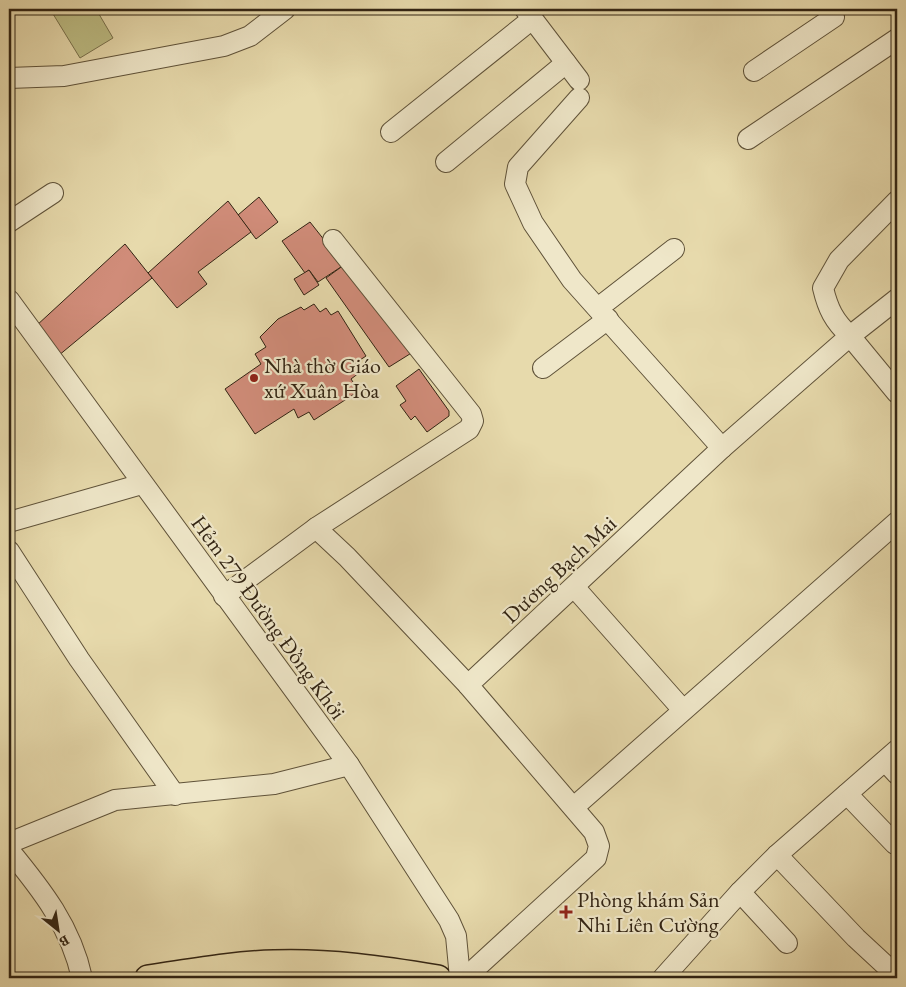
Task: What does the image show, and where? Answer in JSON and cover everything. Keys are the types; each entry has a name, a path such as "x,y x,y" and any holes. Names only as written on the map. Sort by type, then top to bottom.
{"main road":[{"path":"148,978 232,966 310,962 339,964 438,978"}],"street":[{"path":"9,78 64,76 224,46 250,36 285,9"},
{"path":"754,71 834,17 827,9"},
{"path":"391,132 528,14 566,63 579,89 518,167 515,184 533,223 551,252 572,280 722,448"},
{"path":"748,139 897,39"},
{"path":"446,162 566,63"},
{"path":"9,222 53,193"},
{"path":"897,201 839,260 823,288 827,306 835,321 850,336 897,393"},
{"path":"224,596 316,528 470,429 473,421 471,414 333,240"},
{"path":"543,368 674,249"},
{"name":"Dương Bạch Mai","path":"468,685 575,588 722,448 850,336 897,299"},
{"name":"Hẻm 279 Đường Đồng Khởi","path":"9,300 349,765 448,920 456,936 460,978"},
{"path":"9,522 142,484"},
{"path":"574,807 897,522"},
{"path":"316,528 347,557 468,685 574,807 594,832 599,846 596,858 465,978"},
{"path":"9,551 79,659 175,795"},
{"path":"575,588 683,710"},
{"path":"663,978 740,892 777,856 847,794 893,761"},
{"path":"9,843 114,800 274,784 349,765"},
{"path":"847,794 895,844"},
{"path":"9,850 38,885 62,921 70,936 82,978"},
{"path":"777,856 856,938 897,976"},
{"path":"740,892 787,943"}],"green space":[{"path":"50,9 96,9 113,38 80,58"}],"building":[{"path":"259,197 278,222 256,239 238,215"},
{"path":"228,201 251,232 198,272 207,284 177,308 148,273"},
{"path":"310,222 344,265 318,282 309,270 305,273 282,241"},
{"path":"125,244 152,278 58,356 36,326"},
{"path":"344,265 413,352 389,367 326,278"},
{"path":"309,270 319,285 304,295 294,279"},
{"path":"314,304 320,312 326,308 331,315 338,311 366,356 354,364 359,373 351,379 359,391 314,420 309,412 298,418 294,409 255,434 225,389 261,364 255,354 266,347 260,337 278,319 301,307 304,310"},
{"path":"419,369 449,411 449,416 427,432 415,416 411,420 400,405 406,401 396,386"}],"place":[{"name":"Nhà thờ Giáo xứ Xuân Hòa","path":"254,378"},
{"name":"Phòng khám Sản Nhi Liên Cường","path":"566,912"}]}
